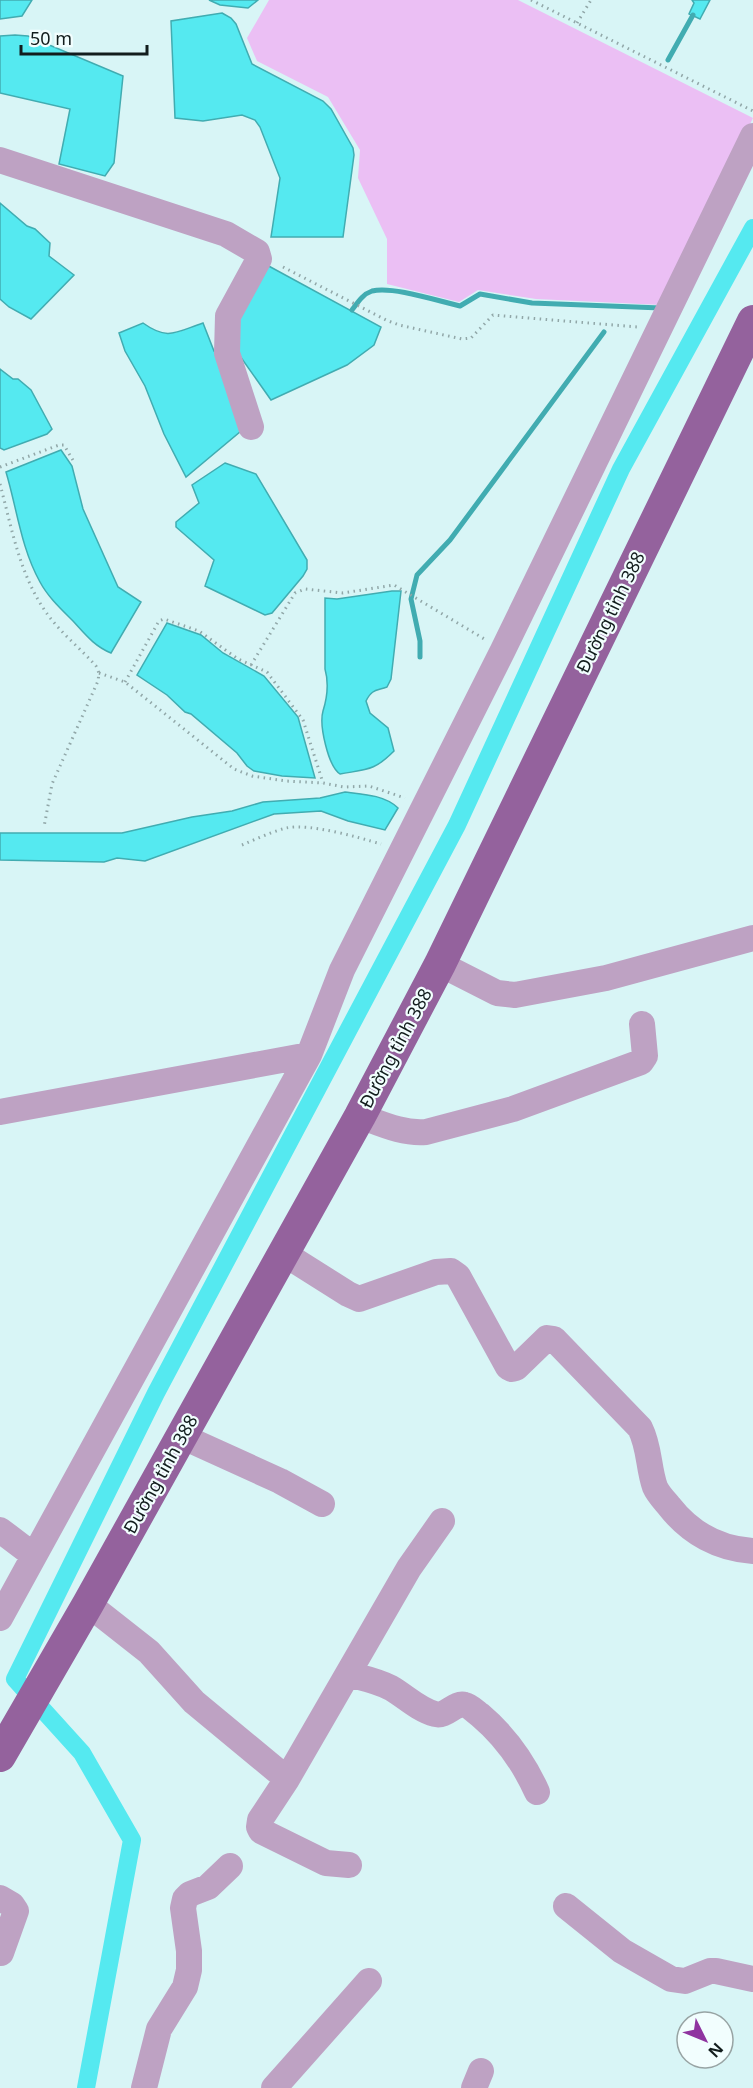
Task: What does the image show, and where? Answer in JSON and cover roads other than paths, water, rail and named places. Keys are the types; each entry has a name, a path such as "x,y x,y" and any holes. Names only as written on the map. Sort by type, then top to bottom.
{"main road":[{"name":"Đường tỉnh 388","path":"5,1747 88,1604 360,1116 440,964 753,321"}],"street":[{"path":"0,1618 309,1055 342,970 426,807 753,136"},
{"path":"0,160 226,234 257,252 259,259 228,316 227,326 227,353 251,427"},
{"path":"440,964 497,993 515,995 606,978 753,938"},
{"path":"360,1116 405,1132 416,1133 513,1109 641,1062 645,1056 642,1024"},
{"path":"0,1112 309,1055"},
{"path":"283,1253 348,1294 360,1299 436,1272 451,1271 458,1276 508,1367 512,1370 516,1368 547,1338 554,1339 640,1428 647,1442 656,1490 672,1511 707,1540 738,1550 753,1551"},
{"path":"182,1436 280,1481 322,1504"},
{"path":"349,1865 326,1863 261,1831 260,1821 409,1568 442,1521"},
{"path":"0,1530 33,1555"},
{"path":"88,1604 149,1652 194,1702 286,1779"},
{"path":"348,1674 389,1687 435,1714 444,1713 458,1705 470,1707 516,1751 537,1791"},
{"path":"144,2088 159,2029 185,1987 189,1970 189,1951 183,1908 185,1899 190,1894 208,1887 230,1866"},
{"path":"0,1898 12,1905 16,1911 1,1953"},
{"path":"566,1905 622,1951 671,1979 685,1981 710,1971 753,1979"},
{"path":"274,2088 369,1982"}],"water":[{"path":"0,0 32,0 22,16 0,19"},
{"path":"209,0 258,0 248,8 220,5"},
{"path":"692,0 710,0 700,19 689,14 694,3"},
{"path":"222,13 236,24 252,64 323,101 331,109 353,148 343,237 271,237 280,178 260,127 255,120 242,115 203,121 175,118 171,21"},
{"path":"0,36 28,36 123,76 114,163 105,176 59,164 70,109 0,93"},
{"path":"0,203 50,243 49,256 74,275 31,319 9,307 0,299"},
{"path":"265,264 381,327 374,345 347,365 271,400 235,349 234,320"},
{"path":"143,323 159,332 172,333 203,323 214,351 227,367 247,426 186,477 164,434 145,386 125,351 119,333"},
{"path":"0,369 13,379 18,379 31,390 52,429 47,434 4,450 0,448"},
{"path":"61,450 72,466 83,509 118,587 141,602 111,653 86,635 51,598 40,582 28,556 6,472"},
{"path":"225,463 256,474 307,560 307,569 303,576 272,613 265,615 205,586 214,560 176,527 176,522 199,503 192,485"},
{"path":"401,591 391,679 387,687 372,692 366,701 370,713 388,728 394,751 376,766 340,774 328,754 322,726 327,685 325,598 337,599"},
{"path":"167,623 201,635 223,653 264,676 298,717 315,778 254,771 237,753 191,714 185,712 167,695 137,675"},
{"path":"345,792 387,800 398,808 385,830 348,821 321,811 274,814 145,861 117,858 104,862 0,860 0,833 122,833 192,817 232,811 263,802 320,798"}],"waterway":[{"path":"668,60 693,15"},
{"path":"86,2088 132,1840 82,1753 15,1679 156,1393 457,825 621,469 753,228"},
{"path":"352,310 366,294 381,290 403,292 460,306 480,294 532,303 661,308"},
{"path":"420,657 420,641 411,599 417,575 450,540 604,332"}]}
